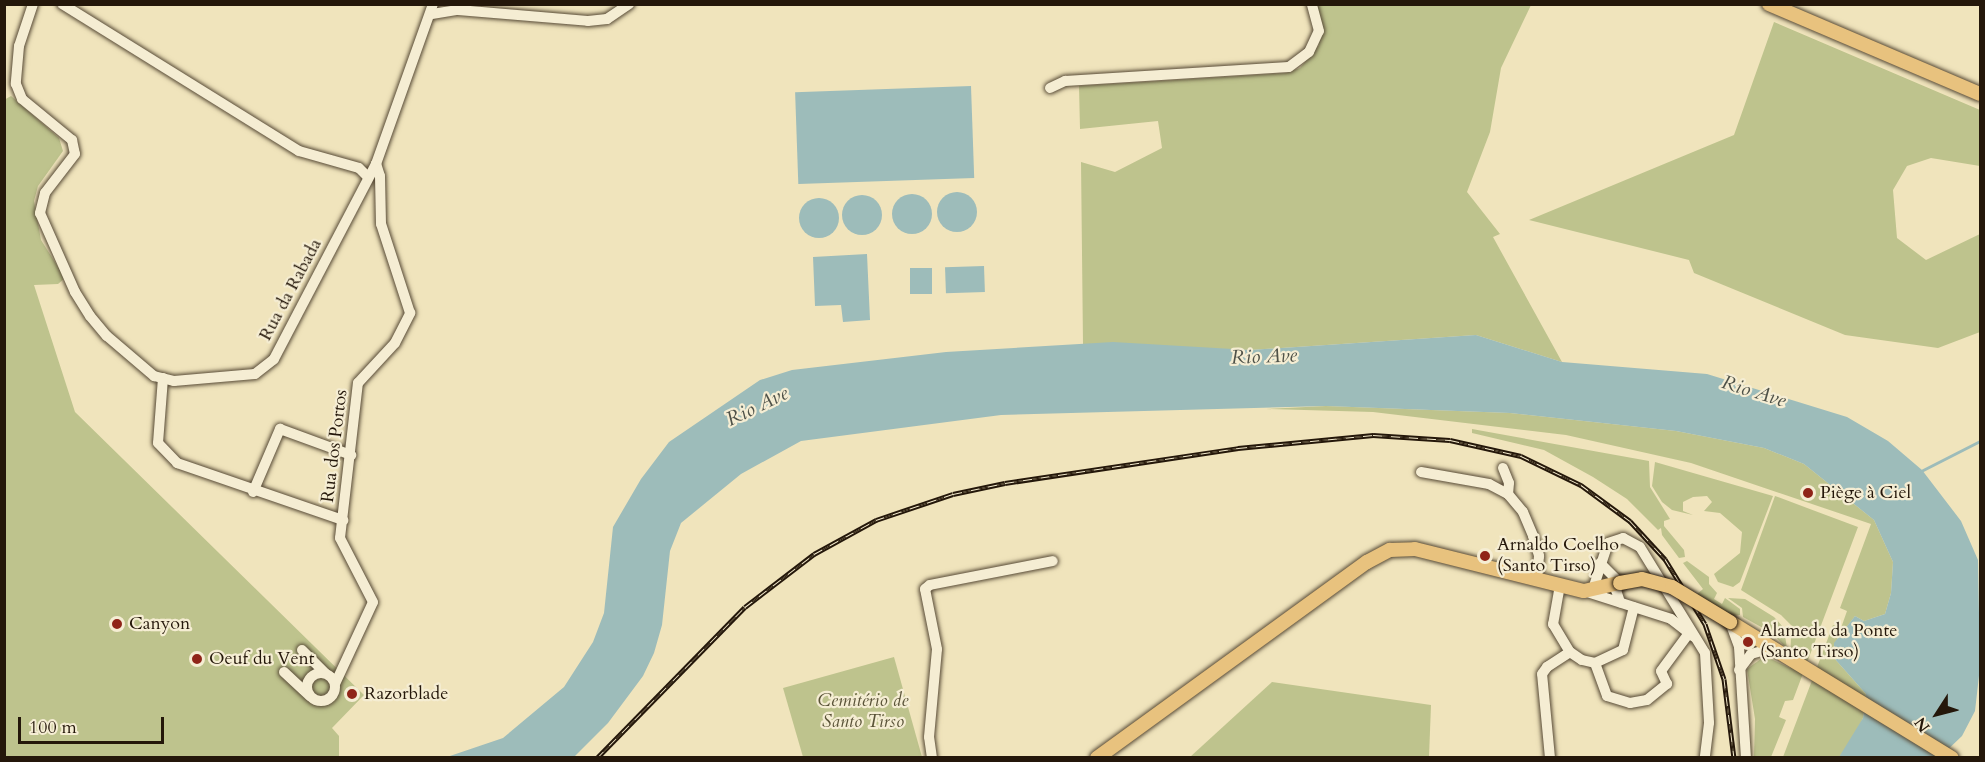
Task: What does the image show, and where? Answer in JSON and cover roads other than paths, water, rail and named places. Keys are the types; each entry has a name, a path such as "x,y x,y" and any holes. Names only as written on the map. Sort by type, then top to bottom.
{"main road":[{"path":"1768,4 1781,7 1980,94"},
{"path":"1097,758 1367,562 1390,550 1415,549 1588,590 1642,579 1672,587 1952,757"}],"street":[{"path":"33,4 19,46 16,84 22,99 72,140 75,154 45,193 40,213 52,245 90,316 129,356 163,378 158,443 177,463 253,492 343,520"},
{"path":"62,4 299,151 359,168 368,177"},
{"path":"433,9 588,21 607,19 629,4"},
{"path":"1050,88 1065,81 1289,67 1309,52 1319,31 1312,4"},
{"name":"Rua da Rabada","path":"163,378 223,379 255,374 274,359 376,164 433,9"},
{"name":"Rua dos Portos","path":"329,677 345,669 373,602 340,538 358,382 395,343 410,313 381,224 380,176 376,164"},
{"path":"253,492 280,429 351,455"},
{"path":"1503,468 1509,483 1508,494"},
{"path":"1421,472 1490,484 1508,494 1523,512 1533,537 1539,556 1537,579"},
{"path":"1700,644 1671,619 1588,590 1608,543 1623,538 1640,547 1684,613 1705,652 1709,723 1705,758"},
{"path":"932,758 929,737 937,649 923,596 925,589 1053,561"},
{"path":"1600,562 1620,583 1616,590 1620,603"},
{"path":"1560,585 1553,624 1570,652 1595,663 1607,696 1630,703 1647,700 1667,684 1661,671 1689,633"},
{"path":"1595,663 1623,650 1634,607"},
{"path":"1671,619 1684,613"},
{"path":"1730,622 1739,646 1746,758"},
{"path":"284,672 313,699 330,698 329,677 302,650"},
{"path":"1739,670 1751,654 1777,651"},
{"path":"1550,758 1542,674 1546,667 1570,652"},
{"path":"313,699 307,689 309,679 329,677"}],"water":[{"path":"971,86 974,178 798,184 795,92"},
{"path":"957,192 965,193 971,198 976,204 976,220 971,226 965,231 957,232 949,231 943,226 938,220 937,212 938,204 943,198 949,193"},
{"path":"912,194 920,195 926,200 931,206 931,222 926,228 920,233 912,234 904,233 898,228 893,222 892,214 893,206 898,200 904,195"},
{"path":"862,195 870,196 876,201 881,207 881,223 876,229 870,234 862,235 854,234 848,229 843,223 842,215 843,207 848,201 854,196"},
{"path":"819,198 827,199 833,204 838,210 838,226 833,232 827,237 819,238 811,237 805,232 800,226 799,218 800,210 805,204 811,199"},
{"path":"867,254 870,320 843,322 841,305 815,306 813,257"},
{"path":"984,266 985,292 946,293 945,267"},
{"path":"910,268 932,268 932,294 910,294"},
{"name":"Rio Ave","path":"1476,335 1562,362 1707,374 1847,417 1888,441 1922,470 1961,521 1978,560 1980,667 1975,711 1962,736 1940,757 1839,757 1863,718 1866,694 1834,658 1834,643 1855,616 1864,621 1885,614 1891,593 1893,562 1874,520 1804,464 1764,448 1676,431 1510,413 1326,406 1001,415 801,441 741,474 681,523 670,551 662,625 654,653 643,676 608,723 574,757 444,758 503,738 564,687 593,642 604,613 613,527 641,479 669,442 760,380 792,370 946,352 1113,342 1250,350"}],"waterway":[{"path":"1921,471 1980,441"}],"railway":[{"path":"597,758 745,607 814,554 876,520 953,494 1005,483 1238,448 1373,435 1450,440 1521,456 1581,485 1630,521 1665,559 1705,624 1724,679 1734,758"}],"place":[{"name":"Piège à Ciel","path":"1808,493"},
{"name":"Arnaldo Coelho (Santo Tirso)","path":"1485,556"},
{"name":"Canyon","path":"117,624"},
{"name":"Alameda da Ponte (Santo Tirso)","path":"1748,642"},
{"name":"Oeuf du Vent","path":"197,659"},
{"name":"Razorblade","path":"352,694"}],"park label":[{"name":"Cemitério de Santo Tirso","path":"863,712"}]}
